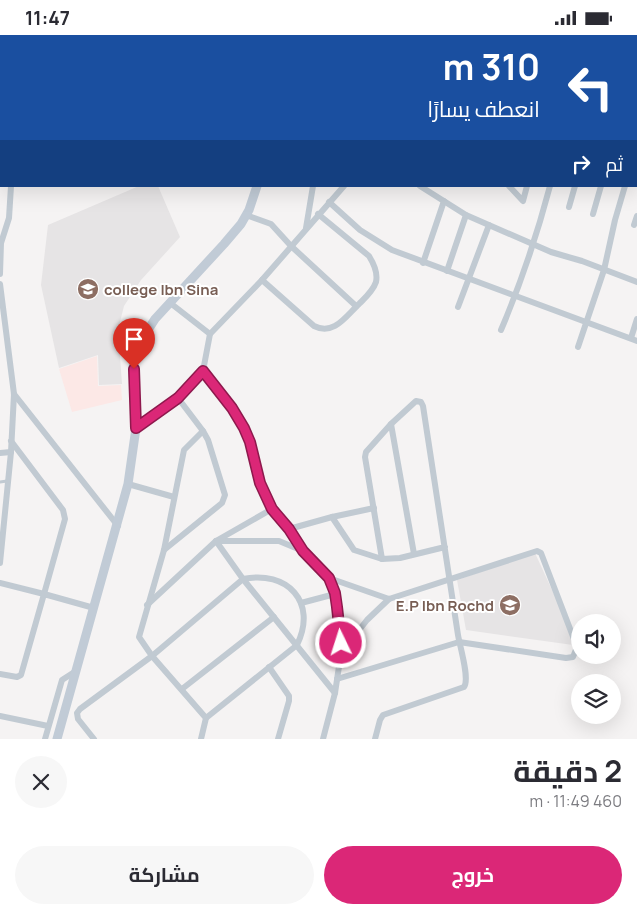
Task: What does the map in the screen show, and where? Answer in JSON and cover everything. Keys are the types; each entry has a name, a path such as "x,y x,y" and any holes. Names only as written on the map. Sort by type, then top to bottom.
{"main road":[{"path":"57,739 118,526 128,484 136,428 134,359 141,339 170,302 224,245 246,215 257,187"}],"street":[{"path":"0,274 1,243 9,219 11,187"},
{"path":"306,229 313,187"},
{"path":"136,428 178,398 203,371 210,334 262,280 343,187"},
{"path":"422,187 466,215 551,252 637,282"},
{"path":"509,187 523,201 527,187"},
{"path":"502,330 534,244 550,187"},
{"path":"570,207 575,187"},
{"path":"593,214 601,187"},
{"path":"578,347 604,269 625,187"},
{"path":"423,263 444,201"},
{"path":"330,202 376,242 423,263 634,340 637,319"},
{"path":"262,280 314,327 319,329 334,327 342,322 368,294 376,282 375,267 369,257 318,214"},
{"path":"246,215 271,224 291,246 356,305"},
{"path":"447,271 466,215"},
{"path":"634,225 637,215"},
{"path":"458,307 489,225"},
{"path":"0,284 2,318 14,393 8,481 2,514 0,563"},
{"path":"170,302 210,334"},
{"path":"203,371 232,408 244,428 250,442 260,483 272,509 289,529 303,551 329,578 335,593 341,653 335,693 322,739"},
{"path":"14,393 118,526"},
{"path":"164,550 224,500 225,495 213,451 203,431 178,398"},
{"path":"375,739 383,715 464,687 466,681 422,402 416,401 390,424 366,451 365,457 382,559"},
{"path":"390,424 414,554"},
{"path":"203,431 184,450 164,550 139,637 206,718"},
{"path":"0,674 17,677 21,675 66,519 65,514 11,441"},
{"path":"0,453 10,452"},
{"path":"128,484 174,497"},
{"path":"289,529 374,508"},
{"path":"147,606 216,541 272,509"},
{"path":"332,517 354,550 382,559 400,558 444,547"},
{"path":"216,541 279,541 303,551"},
{"path":"216,541 243,579 335,693"},
{"path":"337,679 459,642 566,659 573,657 577,647 542,553 531,551 450,580 389,599 367,620 341,653"},
{"path":"94,739 78,719 77,713 80,709 152,655 243,579 256,576 280,581 289,586 301,603 303,610 301,635 296,645 206,718 201,739"},
{"path":"329,578 389,599"},
{"path":"0,583 94,608"},
{"path":"301,603 335,593"},
{"path":"182,689 274,617"},
{"path":"269,667 289,696 278,739"},
{"path":"45,739 62,681 76,671"},
{"path":"0,715 48,726"}],"lane":[{"path":"0,482 8,481"}],"shaded area":[{"name":"college Ibn Sina","path":"137,187 158,187 180,237 141,280 124,306 118,330 122,384 99,385 98,355 59,368 41,285 48,225"},
{"path":"97,356 98,386 121,385 122,400 72,412 59,369"},
{"name":"E.P Ibn Rochd","path":"535,553 571,631 571,645 466,630 457,580"}],"place":[{"name":"college Ibn Sina","path":"88,289"},
{"name":"E.P Ibn Rochd","path":"510,605"}],"route":[{"path":"134,369 136,428 178,398 203,371 232,408 250,442 260,483 272,509 289,529 303,551 329,578 335,593 341,643"}]}
